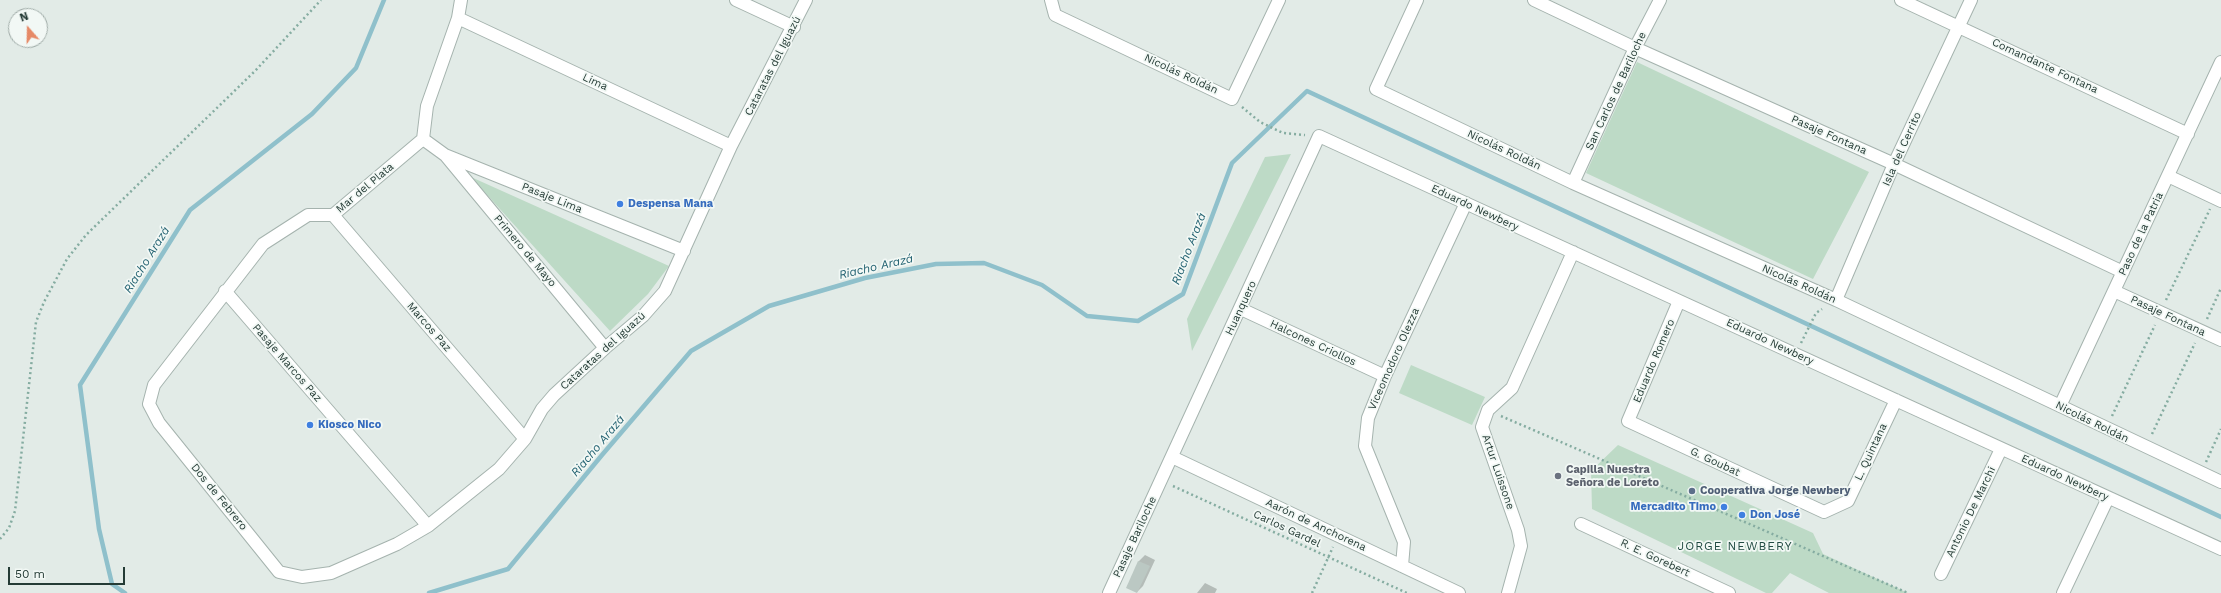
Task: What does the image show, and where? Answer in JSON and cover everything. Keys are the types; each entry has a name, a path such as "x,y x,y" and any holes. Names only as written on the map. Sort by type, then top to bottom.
{"street":[{"path":"423,139 427,106 458,18 461,0"},
{"path":"736,0 794,27"},
{"name":"Cataratas del Iguazú","path":"279,572 302,577 331,574 398,544 428,526 498,469 525,438 542,409 550,400 605,348 643,316 665,291 731,146 794,27 806,0"},
{"name":"Nicolás Roldán","path":"1051,0 1055,14 1232,99"},
{"path":"1232,99 1279,0"},
{"name":"Nicolás Roldán","path":"1418,0 1376,89 1573,183 1836,300 2221,482"},
{"name":"Pasaje Fontana","path":"1534,0 1635,48 1894,164 2123,272"},
{"name":"San Carlos de Bariloche","path":"1573,183 1635,48 1660,0"},
{"name":"Comandante Fontana","path":"1901,0 2188,134"},
{"name":"Isla del Cerrito","path":"1836,300 1894,164 1971,0"},
{"name":"Lima","path":"458,18 731,146"},
{"name":"Paso de la Patria","path":"2060,406 2220,65"},
{"name":"Eduardo Newbery","path":"1319,136 2221,549"},
{"name":"Huanquero","path":"1161,480 1241,309 1319,136"},
{"name":"Pasaje Lima","path":"423,139 445,155 684,251"},
{"name":"Mar del Plata","path":"159,423 149,404 154,384 263,244 308,215 333,215 423,139"},
{"name":"Primero de Mayo","path":"445,155 605,348"},
{"path":"2168,176 2221,201"},
{"name":"Viceomodoro Olezza","path":"1402,566 1404,542 1365,446 1368,418 1385,376 1466,203"},
{"name":"Marcos Paz","path":"333,215 525,438"},
{"path":"1488,410 1512,388 1573,252"},
{"name":"Pasaje Marcos Paz","path":"225,291 428,526"},
{"name":"Pasaje Fontana","path":"2114,291 2221,340"},
{"name":"Eduardo Romero","path":"1628,422 1680,301"},
{"name":"Halcones Criollos","path":"1241,309 1385,376"},
{"name":"L. Quintana","path":"1824,512 1848,500 1896,400"},
{"name":"Artur Luissone","path":"1488,410 1482,427 1518,530 1520,546 1508,593"},
{"name":"G. Goubat","path":"1628,422 1824,512"},
{"name":"Dos de Febrero","path":"159,423 279,572"},
{"name":"Antonio De Marchi","path":"1941,574 2001,449"},
{"name":"Aarón de Anchorena","path":"1172,457 1459,593"},
{"name":"Pasaje Bariloche","path":"1109,593 1161,480"},
{"path":"2063,593 2108,498"},
{"name":"R. E. Gorebert","path":"1581,524 1729,593"}],"path":[{"path":"0,540 9,528 15,511 36,322 44,302 67,259 86,235 255,71 321,0"},
{"path":"1232,99 1260,122 1283,133 1319,136"},
{"path":"2146,447 2221,288"},
{"path":"1804,336 1816,313"},
{"path":"1488,410 1908,593"},
{"path":"2200,473 2221,429"},
{"name":"Carlos Gardel","path":"1161,480 1407,593"},
{"path":"1312,593 1339,536"}],"green space":[{"path":"1637,62 1869,172 1813,279 1586,173"},
{"path":"1291,154 1192,351 1187,319 1265,157"},
{"path":"471,177 669,266 648,294 610,331"},
{"path":"1411,365 1485,397 1472,425 1399,393"},
{"path":"1618,445 1813,533 1823,554 1908,593 1829,593 1790,573 1772,593 1766,593 1592,509 1591,471"}],"building":[{"path":"1138,561 1150,566 1137,593 1126,588"}],"waterway":[{"name":"Riacho Arazá","path":"125,593 112,584 99,529 80,385 190,210 312,114 356,68 384,0"},
{"name":"Riacho Arazá","path":"429,593 508,569 602,455 691,351 769,306 865,278 936,264 984,263 1042,285 1087,316 1138,321 1183,294 1232,163 1307,91 2221,517"}],"place":[{"name":"Despensa Mana","path":"620,204"},
{"name":"Kiosco Nico","path":"310,425"},
{"name":"Capilla Nuestra Señora de Loreto","path":"1558,476"},
{"name":"Cooperativa Jorge Newbery","path":"1692,491"},
{"name":"Mercadito Timo","path":"1724,507"},
{"name":"Don José","path":"1742,515"}],"district":[{"name":"JORGE NEWBERY","path":"1735,546"}]}
